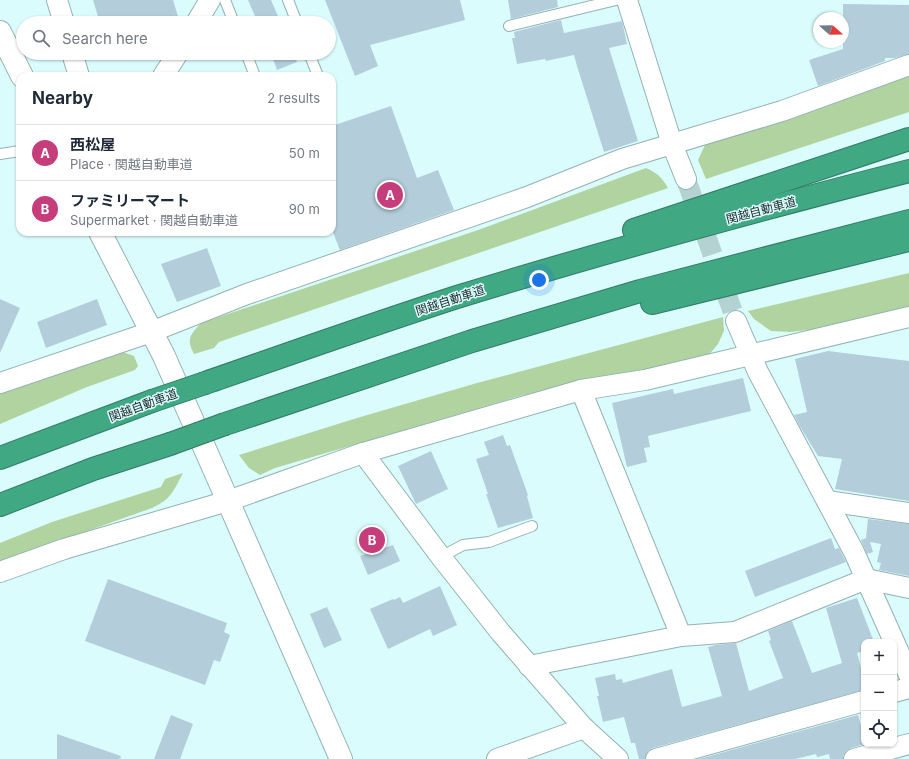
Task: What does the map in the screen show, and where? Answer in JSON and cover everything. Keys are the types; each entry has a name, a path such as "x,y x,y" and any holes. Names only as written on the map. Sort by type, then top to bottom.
{"highway":[{"path":"455,298 623,233 909,139"},
{"name":"関越自動車道","path":"0,458 152,401 455,298 637,243 909,171"},
{"path":"0,505 93,469 472,341 640,291 909,221"},
{"path":"472,341 604,315 909,240"}],"street":[{"path":"57,0 62,16"},
{"path":"200,16 210,0"},
{"path":"627,0 672,144 686,179"},
{"path":"0,32 20,72"},
{"path":"74,60 78,72"},
{"path":"166,72 173,60"},
{"path":"0,383 151,332 247,294 527,197 622,158 782,111 909,65"},
{"path":"102,236 164,356 341,759"},
{"path":"0,572 64,549 228,500 363,453 581,390 645,380 909,317"},
{"path":"736,321 758,372 827,501 866,579 909,675"},
{"path":"581,390 681,636"},
{"path":"363,453 441,558 501,633 584,728 618,759"},
{"path":"827,501 909,513"},
{"path":"529,666 681,636 735,632 866,579 909,588"},
{"path":"897,691 909,688"},
{"path":"656,759 861,702"},
{"path":"497,759 584,728"},
{"path":"854,759 909,744"}],"lane":[{"path":"225,0 231,16"},
{"path":"288,0 294,16"},
{"path":"509,26 616,0"},
{"path":"249,60 253,72"},
{"path":"312,60 316,72"},
{"path":"0,154 16,152"},
{"path":"441,558 463,545 489,542 532,526"}],"green space":[{"path":"909,76 909,112 706,179 698,160 705,145"},
{"path":"646,168 659,176 668,188 219,342 214,348 194,354 190,345 190,337 201,323 481,229"},
{"path":"909,273 909,309 818,329 790,332 771,331 754,319 748,311"},
{"path":"723,317 724,331 718,344 707,357 520,396 275,468 260,475 249,468 239,455 357,418 477,383"},
{"path":"117,350 134,356 138,366 135,370 87,387 0,424 0,394 16,386"},
{"path":"183,473 168,498 152,508 0,562 0,543 52,522 161,487 165,479"}],"building":[{"path":"93,0 173,0 178,16 98,16"},
{"path":"248,0 271,0 278,16 255,16"},
{"path":"325,0 460,0 465,20 370,45 378,66 355,76 336,28 336,16 331,16"},
{"path":"508,0 557,0 558,7 511,19"},
{"path":"843,4 909,5 909,54 895,58 885,58 885,61 818,86 809,60 843,48 849,48 849,12 843,12"},
{"path":"561,20 564,33 622,21 627,44 609,48 638,141 604,152 574,55 546,61 545,59 517,64 512,38 515,38 514,32"},
{"path":"273,60 296,60 297,62 277,70"},
{"path":"391,106 417,178 438,170 454,210 340,250 334,236 336,236 336,125"},
{"path":"207,248 221,286 177,302 161,264"},
{"path":"0,299 20,308 0,353"},
{"path":"97,299 107,325 46,348 37,322"},
{"path":"828,351 909,361 909,501 835,489 842,459 818,456 799,425 794,415 807,412 795,359"},
{"path":"743,378 751,411 648,436 650,447 644,448 647,462 627,467 612,403 673,389 674,394"},
{"path":"503,435 507,446 510,445 528,495 533,518 498,528 476,459 489,455 484,442"},
{"path":"431,451 448,489 416,504 398,466"},
{"path":"868,519 909,524 909,576 879,570 881,563 877,562 881,544 870,542 873,552 867,554 861,540 866,538"},
{"path":"831,538 835,549 839,548 846,562 755,597 745,571"},
{"path":"393,545 400,561 368,575 360,556"},
{"path":"108,579 227,623 224,632 230,635 220,662 214,660 205,685 85,641"},
{"path":"440,586 457,625 433,636 430,629 388,649 370,609 400,597 403,603"},
{"path":"857,598 873,639 861,639 861,652 857,653 861,668 861,691 653,748 648,751 645,759 639,759 635,743 631,743 624,717 603,722 597,696 599,696 595,678 615,674 616,680 622,679 623,683 672,669 682,707 722,696 708,647 716,645 736,643 749,691 783,678 769,641 771,640 768,631 792,621 812,673 842,663 826,608"},
{"path":"327,607 342,640 324,648 310,614"},
{"path":"171,715 193,724 180,759 154,759"},
{"path":"858,715 861,726 861,745 846,751 843,759 830,759 829,754 817,757 816,754 795,759 699,759"},
{"path":"57,734 121,756 120,759 57,759"}],"tunnel":[{"path":"686,179 736,321"}],"place":[{"name":"西松屋","path":"390,195"},
{"name":"ファミリーマート","path":"372,540"}]}
